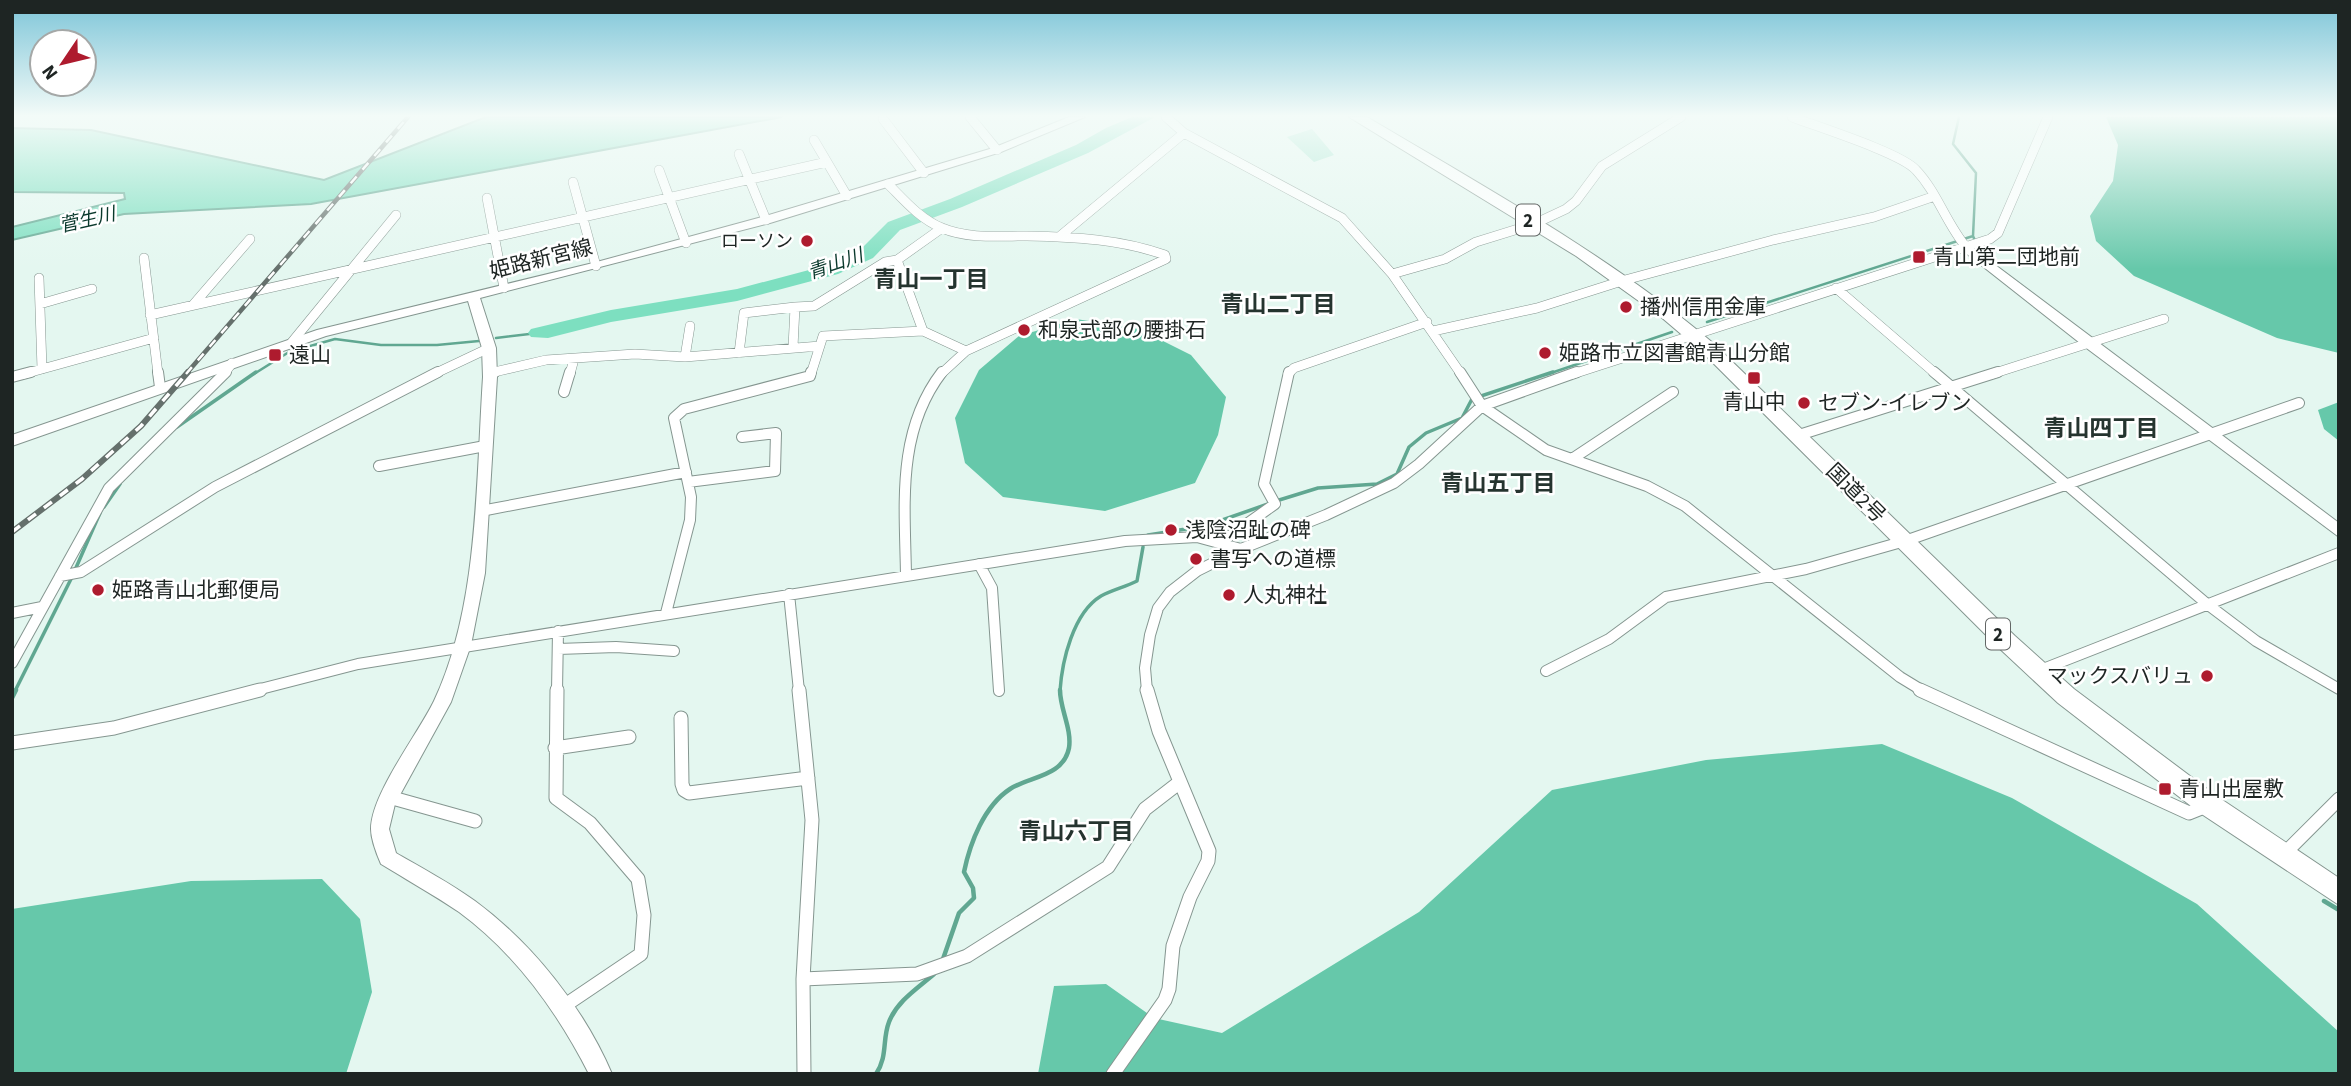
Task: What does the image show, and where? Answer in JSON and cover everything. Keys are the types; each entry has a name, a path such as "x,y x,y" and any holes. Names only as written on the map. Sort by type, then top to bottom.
{"highway":[{"name":"国道2号","path":"1440,168 1625,280 1693,334 2038,671 2103,725 2209,805 2339,893"}],"street":[{"path":"744,168 766,220"},
{"path":"150,315 801,168"},
{"path":"830,168 847,196"},
{"path":"920,168 924,173"},
{"name":"姫路新宮線","path":"12,441 292,342 364,321 686,243 941,168"},
{"path":"1059,237 1142,168"},
{"path":"1248,168 1342,218 1392,274 1479,401 1546,450 1647,486 1685,506 1900,677 1929,695 2189,813 2209,805"},
{"path":"1392,274 1445,259 1476,242 1534,224 1566,209 1576,201 1601,168"},
{"path":"1916,168 1955,235 1973,245 2090,344 2216,433 2339,531"},
{"path":"1113,1074 1165,1000 1169,989 1173,946 1190,897 1208,860 1209,851 1148,697 1144,668 1150,635 1158,608 1170,592 1197,571 1241,549 1326,515 1394,483 1419,464 1479,401 1973,245 1998,233 2026,168"},
{"path":"659,170 686,243"},
{"path":"573,182 596,266"},
{"path":"888,184 922,215 942,228 998,236 1059,237 1136,246 1165,255 1166,259 966,351 945,366 927,390 907,440 906,576"},
{"path":"1224,540 1275,504 1264,484 1288,373 1294,368 1430,326 1537,308 1625,280 1773,240 1874,217 1932,197"},
{"path":"487,198 504,288"},
{"path":"292,342 396,215"},
{"path":"738,352 744,313 814,306 885,262 897,260 942,228"},
{"path":"193,305 250,239"},
{"path":"144,258 160,387"},
{"path":"897,260 923,331"},
{"path":"40,278 41,369"},
{"path":"1836,288 2207,604 2256,641 2339,689"},
{"path":"40,304 92,289"},
{"path":"473,296 489,348 490,373 477,573 463,645 442,702 389,797 380,829 388,858 468,908 512,947 588,1046 601,1074"},
{"path":"793,347 795,307"},
{"path":"1799,435 2164,320"},
{"path":"685,357 690,326"},
{"path":"666,613 690,520 691,497 674,418 684,409 810,376 823,337 923,331 966,351"},
{"path":"12,377 154,338"},
{"path":"490,373 546,360 635,354 685,357 820,346"},
{"path":"60,576 81,572 215,487 407,386 489,348"},
{"path":"564,392 574,359"},
{"path":"12,663 109,488 222,377 232,363"},
{"path":"1572,459 1673,392"},
{"path":"1546,671 1609,639 1666,597 1806,569 1905,541 2299,403"},
{"path":"481,511 687,477 775,471 775,433 741,437"},
{"path":"379,466 485,446"},
{"path":"12,743 114,728 358,664 463,645 1125,541 1201,535 1224,540 1241,549"},
{"path":"2038,671 2339,553"},
{"path":"979,564 992,588 999,692"},
{"path":"789,594 812,820 803,979 804,1074"},
{"path":"12,612 42,607"},
{"path":"558,631 556,798 590,823 638,879 643,915 641,954 561,1008"},
{"path":"558,649 616,647 674,651"},
{"path":"681,718 682,784 684,790 689,793 808,778"},
{"path":"555,748 629,737"},
{"path":"803,979 917,974 967,957 1108,867 1145,809 1180,782"},
{"path":"389,797 475,821"},
{"path":"2282,856 2339,799"}],"shaded area":[{"path":"2115,168 2339,168 2339,353 2277,338 2134,276 2096,241 2090,216 2113,181"},
{"path":"1076,319 1139,329 1191,355 1226,397 1218,435 1195,483 1105,511 1003,497 965,463 955,418 979,370 1019,336"},
{"path":"2339,402 2339,441 2324,429 2318,410"},
{"path":"1882,744 2012,798 2197,904 2339,1032 2339,1074 1038,1074 1054,986 1106,984 1154,1018 1222,1033 1419,912 1552,790 1706,760"},
{"path":"322,879 360,919 372,992 346,1074 12,1074 12,909 191,881"}],"water":[{"name":"菅生川","path":"12,168 267,168 324,180 356,168 508,168 311,204 124,214 12,240 12,227 125,199 124,193 12,192"}],"waterway":[{"name":"青山川","path":"538,333 611,316 737,295 801,280 860,258 894,226 1038,168"},
{"path":"1972,168 1976,173 1973,236"},
{"path":"1707,322 1973,236"},
{"path":"1973,236 1979,250 1998,268"},
{"path":"1548,374 1672,332"},
{"path":"496,338 538,333"},
{"path":"254,374 289,352 335,339 381,345 437,345 479,341"},
{"path":"177,427 256,372"},
{"path":"1276,501 1318,488 1377,484 1397,474 1409,447 1426,433 1462,418 1472,399 1553,372"},
{"path":"104,507 120,484"},
{"path":"1148,535 1205,526 1268,504"},
{"path":"75,570 100,513"},
{"path":"1060,690 1066,652 1076,626 1091,604 1101,596 1137,581 1143,547"},
{"path":"15,691 72,577"},
{"path":"12,698 16,690"},
{"path":"943,959 959,913 974,898 973,888 964,872 974,837 986,815 1010,789 1053,770 1066,758 1069,741 1060,690"},
{"path":"2324,901 2339,910"},
{"path":"876,1074 882,1061 887,1029 893,1014 908,995 934,974"}],"railway":[{"path":"186,374 364,168"},
{"path":"12,532 82,479 141,426 188,372"}],"place":[{"name":"ローソン","path":"807,241"},
{"name":"青山第二団地前","path":"1919,257"},
{"name":"播州信用金庫","path":"1626,307"},
{"name":"和泉式部の腰掛石","path":"1024,330"},
{"name":"姫路市立図書館青山分館","path":"1545,353"},
{"name":"遠山","path":"275,355"},
{"name":"青山中","path":"1754,378"},
{"name":"セブン-イレブン","path":"1804,403"},
{"name":"浅陰沼趾の碑","path":"1171,530"},
{"name":"書写への道標","path":"1196,559"},
{"name":"姫路青山北郵便局","path":"98,590"},
{"name":"人丸神社","path":"1229,595"},
{"name":"マックスバリュ","path":"2207,676"},
{"name":"青山出屋敷","path":"2165,789"}],"district":[{"name":"青山一丁目","path":"931,279"},
{"name":"青山二丁目","path":"1278,304"},
{"name":"青山四丁目","path":"2101,428"},
{"name":"青山五丁目","path":"1498,483"},
{"name":"青山六丁目","path":"1076,831"}]}
